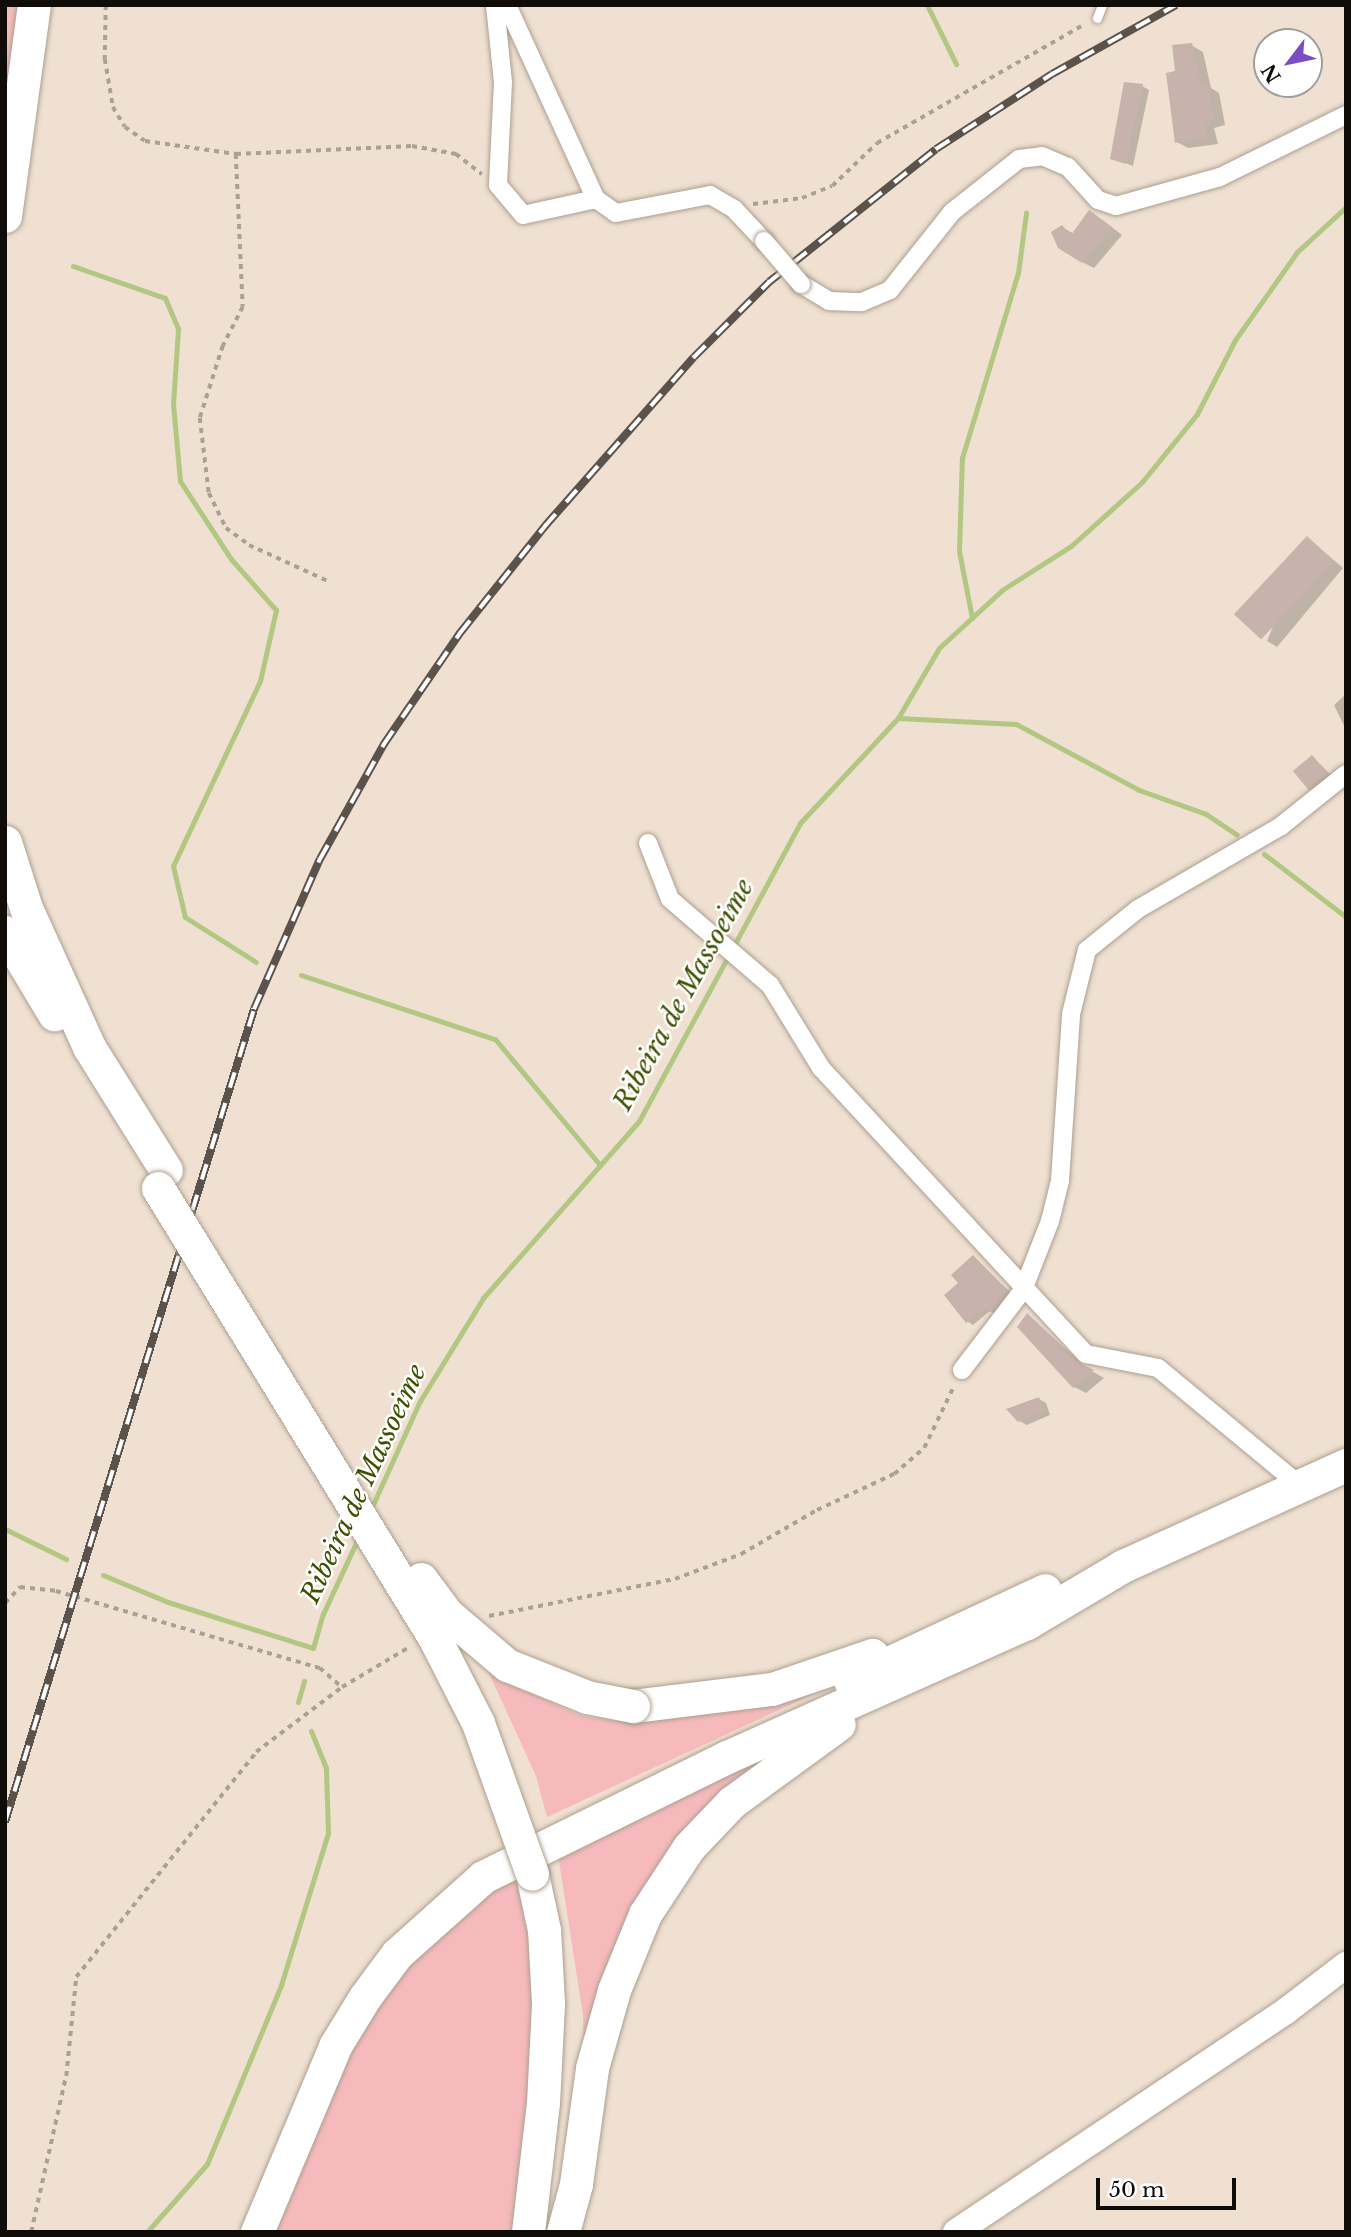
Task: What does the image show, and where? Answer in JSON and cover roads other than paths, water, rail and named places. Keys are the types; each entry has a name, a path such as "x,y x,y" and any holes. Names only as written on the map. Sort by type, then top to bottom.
{"highway":[{"path":"5,216 34,5"},
{"path":"5,842 26,908 89,1047 162,1179 434,1637 478,1723 531,1874 544,1930 548,2003 543,2104 528,2232"},
{"path":"5,932 162,1179 447,1614 507,1665 587,1698 633,1706 772,1689 939,1636"},
{"path":"257,2232 335,2046 397,1954 438,1913 483,1877 561,1836 792,1727 905,1681 1027,1623 1123,1566 1298,1484 1346,1465"},
{"path":"236,2232 324,2035 369,1961 428,1898 494,1852 554,1820 939,1636 1066,1582 1123,1566"},
{"path":"563,2232 576,2184 592,2068 614,1990 645,1914 689,1847 732,1802 796,1751 905,1681"}],"main road":[{"path":"956,2232 1286,2011 1346,1965"}],"street":[{"path":"495,5 503,82 498,185 523,215 596,199"},
{"path":"507,5 596,199 616,213 710,195 734,209 801,284 829,301 862,302 890,290 952,212 1019,159 1042,156 1068,167 1098,201 1116,206 1220,177 1346,116"},
{"path":"962,1370 1023,1290 1050,1221 1060,1181 1071,1014 1087,950 1138,909 1281,826 1346,774"},
{"path":"648,843 670,898 770,985 821,1068 1023,1290 1086,1354 1158,1368 1298,1484"}],"lane":[{"path":"1097,18 1102,5"}],"waterway":[{"path":"927,5 956,64"},
{"path":"898,718 939,648 1002,590 1071,546 1142,482 1197,414 1235,340 1297,252 1346,207"},
{"path":"972,618 959,551 962,458 1018,273 1026,213"},
{"path":"73,266 165,298 178,329 173,404 180,481 231,559 276,610 260,681 173,866 185,917 256,962"},
{"name":"Ribeira de Massoeime","path":"370,1511 420,1401 483,1298 639,1121 800,823 898,718 1016,724 1139,790 1206,814 1237,835"},
{"name":"Ribeira de Massoeime","path":"1264,854 1346,917"},
{"path":"301,975 495,1039 600,1165"},
{"path":"5,1529 66,1559"},
{"path":"103,1575 168,1602 313,1648 323,1614 359,1536"},
{"name":"Ribeira de Massoeime","path":"298,1702 304,1681"},
{"name":"Ribeira de Massoeime","path":"147,2232 207,2164 281,1985 328,1833 326,1768 311,1731"}],"railway":[{"path":"5,1822 254,1009 320,859 384,744 460,633 545,526 694,357 769,282 936,149 1052,74 1176,5"}]}
